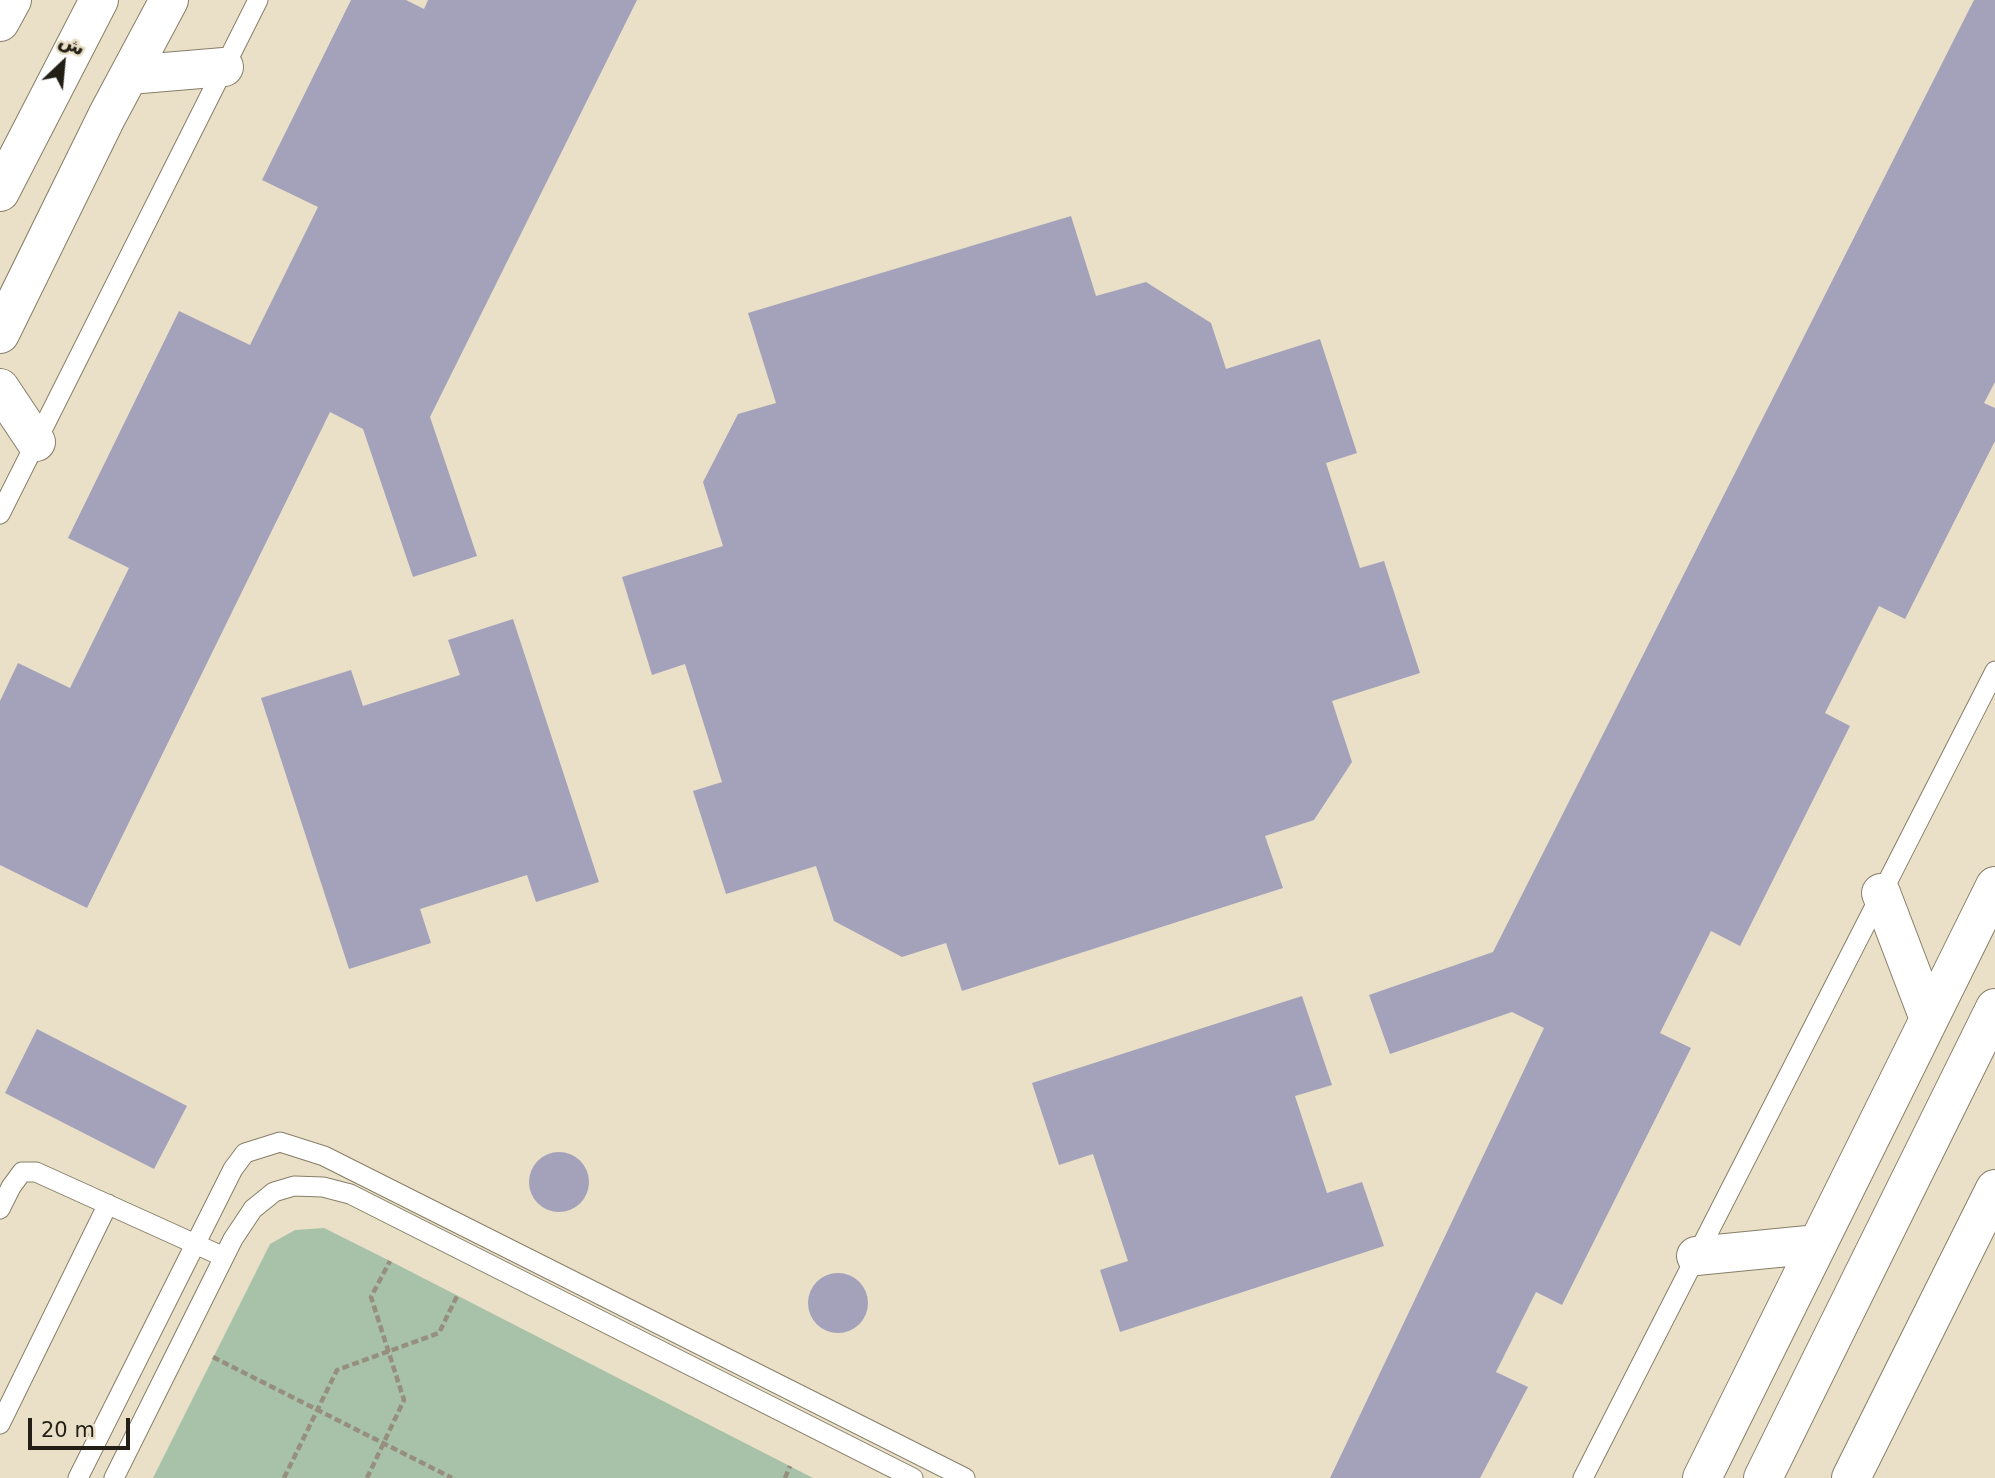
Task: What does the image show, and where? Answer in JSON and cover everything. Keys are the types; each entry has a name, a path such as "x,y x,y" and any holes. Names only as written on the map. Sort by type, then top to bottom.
{"street":[{"path":"0,22 12,0"},
{"path":"0,192 99,0"},
{"path":"0,334 169,0"},
{"path":"129,75 225,67"},
{"path":"0,388 36,442"},
{"path":"1702,1478 1995,886"},
{"path":"1881,893 1929,1019"},
{"path":"1763,1478 1995,1008"},
{"path":"1851,1478 1995,1189"},
{"path":"1696,1256 1818,1244"}],"lane":[{"path":"0,514 258,0"},
{"path":"1583,1478 1995,671"},
{"path":"78,1478 233,1169 245,1153 280,1142 324,1156 965,1478"},
{"path":"0,1209 22,1172 36,1172 224,1257"},
{"path":"114,1478 224,1257 253,1209 274,1192 295,1186 323,1187 350,1194 914,1478"},
{"path":"0,1424 108,1204"}],"path":[{"path":"367,1478 404,1400 371,1297 390,1261"},
{"path":"284,1478 337,1370 439,1333 457,1296"},
{"path":"213,1357 452,1478"},
{"path":"785,1478 790,1466"}],"green space":[{"path":"324,1228 813,1478 153,1478 270,1244 295,1230"}],"building":[{"path":"351,0 406,0 424,9 428,0 637,0 430,417 477,556 413,577 363,429 330,412 87,908 0,865 0,701 18,663 70,688 129,568 68,538 179,311 250,345 318,207 262,180"},
{"path":"1974,0 1995,0 1995,382 1984,403 1995,408 1995,441 1905,619 1879,606 1825,713 1850,726 1740,946 1711,931 1660,1033 1691,1048 1562,1305 1536,1292 1496,1372 1528,1387 1480,1478 1330,1478 1544,1028 1512,1012 1390,1054 1369,995 1493,952"},
{"path":"1071,216 1096,296 1146,282 1211,323 1226,369 1320,339 1357,453 1326,463 1360,568 1384,561 1420,673 1332,701 1352,762 1314,820 1265,836 1283,888 962,991 946,943 902,957 834,921 816,866 726,894 693,791 722,782 685,664 652,675 622,577 723,546 703,482 738,414 776,403 748,313"},
{"path":"513,619 599,882 536,902 527,875 420,909 431,943 349,969 261,698 351,670 363,706 460,675 448,640"},
{"path":"1302,996 1332,1085 1295,1096 1327,1193 1362,1182 1384,1246 1120,1332 1100,1270 1128,1261 1093,1154 1059,1165 1032,1083"},
{"path":"37,1029 187,1106 154,1169 5,1093"},
{"path":"553,1152 565,1152 581,1160 587,1170 587,1194 581,1204 565,1212 553,1212 537,1204 529,1188 529,1176 537,1160"},
{"path":"832,1273 844,1273 860,1281 866,1291 866,1315 860,1325 844,1333 832,1333 816,1325 808,1309 808,1297 816,1281"}]}
